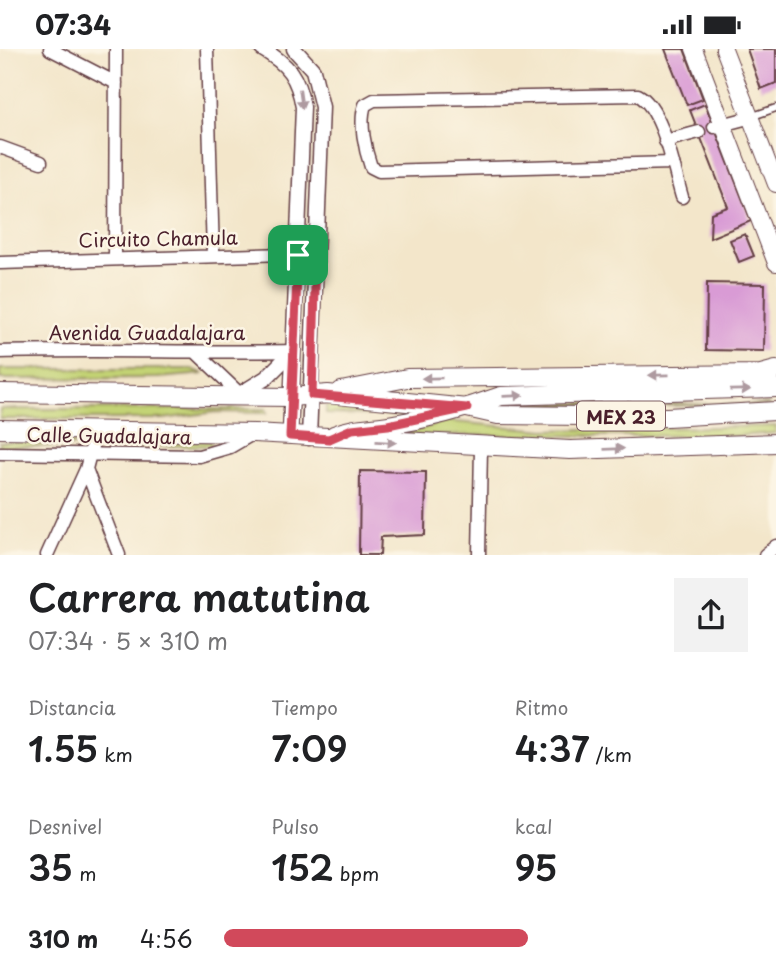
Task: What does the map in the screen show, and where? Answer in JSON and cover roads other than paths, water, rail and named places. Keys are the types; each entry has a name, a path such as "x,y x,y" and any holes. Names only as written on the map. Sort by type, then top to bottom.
{"main road":[{"path":"694,49 718,126 776,264"},
{"path":"724,49 748,118 776,184"},
{"path":"320,395 407,378 761,374 776,370"},
{"path":"329,439 352,429 388,425 467,408 501,396 776,388"},
{"name":"MEX 23","path":"0,393 240,394 291,397 320,395 467,408 498,415 667,417 776,411"},
{"name":"MEX 23","path":"0,429 254,433 569,450 776,443"}],"street":[{"path":"50,49 116,83"},
{"path":"115,258 116,49"},
{"path":"207,49 212,255"},
{"path":"262,49 290,69 299,85 301,96 298,255 290,436"},
{"path":"294,49 313,70 323,107 316,253 320,395 309,438"},
{"path":"672,163 379,171 370,167 367,158 362,113 365,105 374,100 638,95 652,106 665,141 672,163 682,197"},
{"path":"718,126 748,118"},
{"path":"665,141 699,132"},
{"path":"0,148 41,162"},
{"name":"Circuito Chamula","path":"0,263 316,253"},
{"name":"Avenida Guadalajara","path":"0,352 102,349 197,353 293,351"},
{"path":"197,353 240,394 266,378 293,351"},
{"path":"47,555 86,469 96,431"},
{"name":"Calle Guadalajara","path":"0,453 198,456 230,447 254,433"},
{"path":"479,555 481,447"},
{"path":"86,469 119,555"},
{"path":"765,555 776,546"}],"lane":[{"path":"748,118 776,108"}]}
